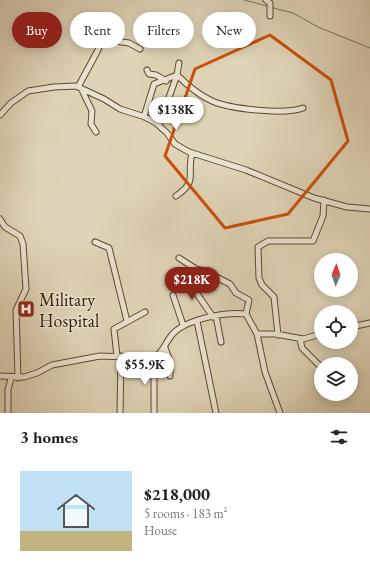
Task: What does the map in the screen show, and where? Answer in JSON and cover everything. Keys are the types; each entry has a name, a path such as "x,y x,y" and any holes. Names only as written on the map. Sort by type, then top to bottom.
{"street":[{"path":"266,0 270,3 270,16"},
{"path":"125,42 140,49"},
{"path":"80,87 99,48"},
{"path":"159,125 177,75 179,63"},
{"path":"147,70 150,74 166,80"},
{"path":"144,117 154,84 177,75"},
{"path":"177,75 188,85 213,101 260,110 296,110 303,108"},
{"path":"0,115 11,102 28,91 54,87 80,87 120,109 144,117 159,125 175,144 192,153 240,168 300,193 357,209 370,209"},
{"path":"80,87 92,111 91,124 96,132"},
{"path":"176,196 188,188 192,153"},
{"path":"278,335 274,297 262,285 259,278 258,247 268,242 313,242 323,216 324,200"},
{"path":"0,219 5,226 20,236 22,244 26,289 16,310 18,378"},
{"path":"95,242 109,248 127,321"},
{"path":"178,258 196,270 204,271 230,284 236,293 249,300 246,314 257,334 265,372 280,413"},
{"path":"184,275 215,316 221,342"},
{"path":"174,295 183,325"},
{"path":"120,413 119,356 113,332 117,326 145,312"},
{"path":"0,376 18,378 37,373 52,365 100,356 119,356 144,359 154,358 165,348 171,336 183,325 229,312 246,314"},
{"path":"197,321 216,413"},
{"path":"358,326 370,323"},
{"path":"257,334 278,335 300,339 314,336"},
{"path":"300,339 302,348 314,360"},
{"path":"165,348 170,361 170,376"},
{"path":"154,358 154,413"},
{"path":"8,413 8,390 11,378"}],"highlighted area":[{"path":"270,35 331,80 348,141 288,214 225,228 165,156 195,69"}],"waterway":[{"path":"244,0 267,6"},
{"path":"273,8 293,13 318,27 370,48"}],"place":[{"name":"Military Hospital","path":"26,309"}]}
